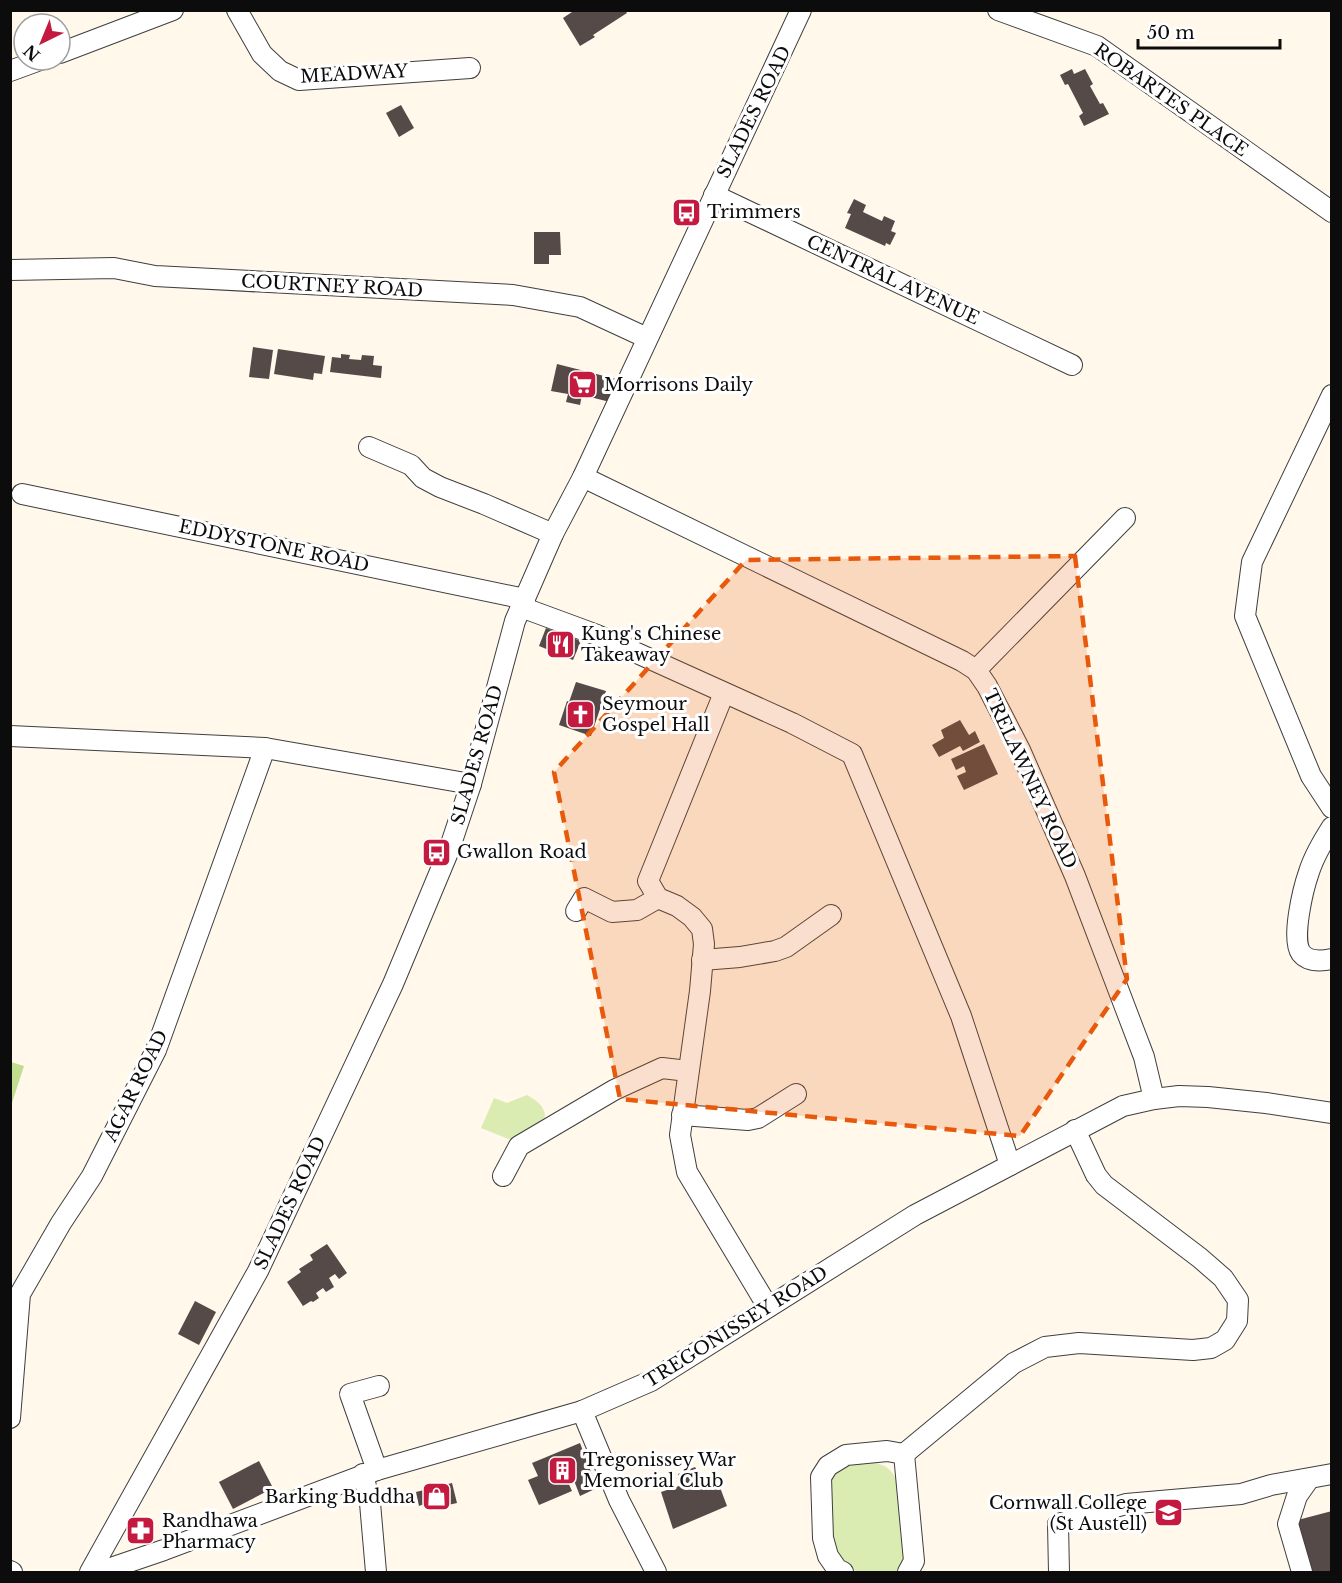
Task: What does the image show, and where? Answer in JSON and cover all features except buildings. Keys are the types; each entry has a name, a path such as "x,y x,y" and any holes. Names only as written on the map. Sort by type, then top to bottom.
{"street":[{"path":"72,48 173,10"},
{"name":"MEADWAY","path":"237,10 262,54 280,71 299,81 470,68"},
{"name":"SLADES ROAD","path":"91,1572 258,1271 393,984 449,850 471,784 523,603 553,534 583,477 801,10"},
{"name":"ROBARTES PLACE","path":"998,10 1051,19 1097,46 1332,212"},
{"name":"CENTRAL AVENUE","path":"714,195 1072,365"},
{"name":"COURTNEY ROAD","path":"10,270 114,268 155,276 513,295 580,307 647,338"},
{"path":"1332,395 1252,562 1245,616 1311,776 1332,808"},
{"path":"369,447 411,465 423,478 440,487 553,534"},
{"name":"TRELAWNEY ROAD","path":"583,477 962,661 976,670 987,686 1020,750 1075,876 1144,1057 1154,1099"},
{"name":"EDDYSTONE ROAD","path":"22,494 523,603 792,723 852,754 961,1016 1010,1165"},
{"path":"976,670 1125,518"},
{"path":"724,693 648,881 658,898 677,906 692,917 702,929 704,944 700,991 680,1135 687,1172 768,1307"},
{"path":"12,732 265,748 471,784"},
{"name":"AGAR ROAD","path":"10,1418 15,1294 92,1176 157,1048 265,748"},
{"path":"1332,827 1309,871 1298,916 1297,944 1302,954 1307,957 1316,961 1332,960"},
{"path":"576,911 584,898 612,912 637,910 658,898"},
{"path":"702,960 775,951 786,947 831,915"},
{"path":"503,1176 519,1146 614,1090 662,1068 688,1071"},
{"path":"682,1115 758,1119 796,1094"},
{"name":"TREGONISSEY ROAD","path":"91,1572 114,1567 164,1550 370,1472 582,1411 651,1381 915,1215 1123,1106 1179,1096 1266,1103 1332,1113"},
{"path":"843,1572 837,1569 828,1556 823,1538 821,1477 828,1466 846,1455 886,1451 904,1454 1014,1363 1045,1347 1079,1343 1193,1350 1211,1348 1225,1340 1237,1321 1238,1300 1223,1278 1104,1185 1096,1175 1075,1130"},
{"path":"376,1572 370,1503 370,1472 350,1394 379,1386"},
{"path":"582,1411 619,1500 656,1572"},
{"path":"904,1454 914,1561 908,1572"},
{"path":"1059,1572 1058,1524 1126,1504 1241,1494 1271,1485 1332,1474"},
{"path":"1302,1572 1288,1524 1297,1496 1309,1479"}],"highlighted area":[{"path":"1075,556 1127,979 1020,1136 620,1099 554,772 746,560"}],"green space":[{"path":"10,1062 24,1066 11,1106"},
{"path":"527,1095 542,1107 545,1117 516,1142 481,1128 494,1098 507,1103"},
{"path":"863,1462 877,1463 885,1467 897,1482 907,1551 902,1568 898,1572 853,1570 832,1547 831,1479 840,1469"}],"place":[{"name":"Trimmers","path":"686,212"},
{"name":"Morrisons Daily","path":"583,385"},
{"name":"Kung's Chinese Takeaway","path":"560,644"},
{"name":"Seymour Gospel Hall","path":"581,714"},
{"name":"Gwallon Road","path":"436,852"},
{"name":"Tregonissey War Memorial Club","path":"562,1470"},
{"name":"Barking Buddha","path":"436,1497"},
{"name":"Cornwall College (St Austell)","path":"1168,1513"},
{"name":"Randhawa Pharmacy","path":"141,1531"}]}
